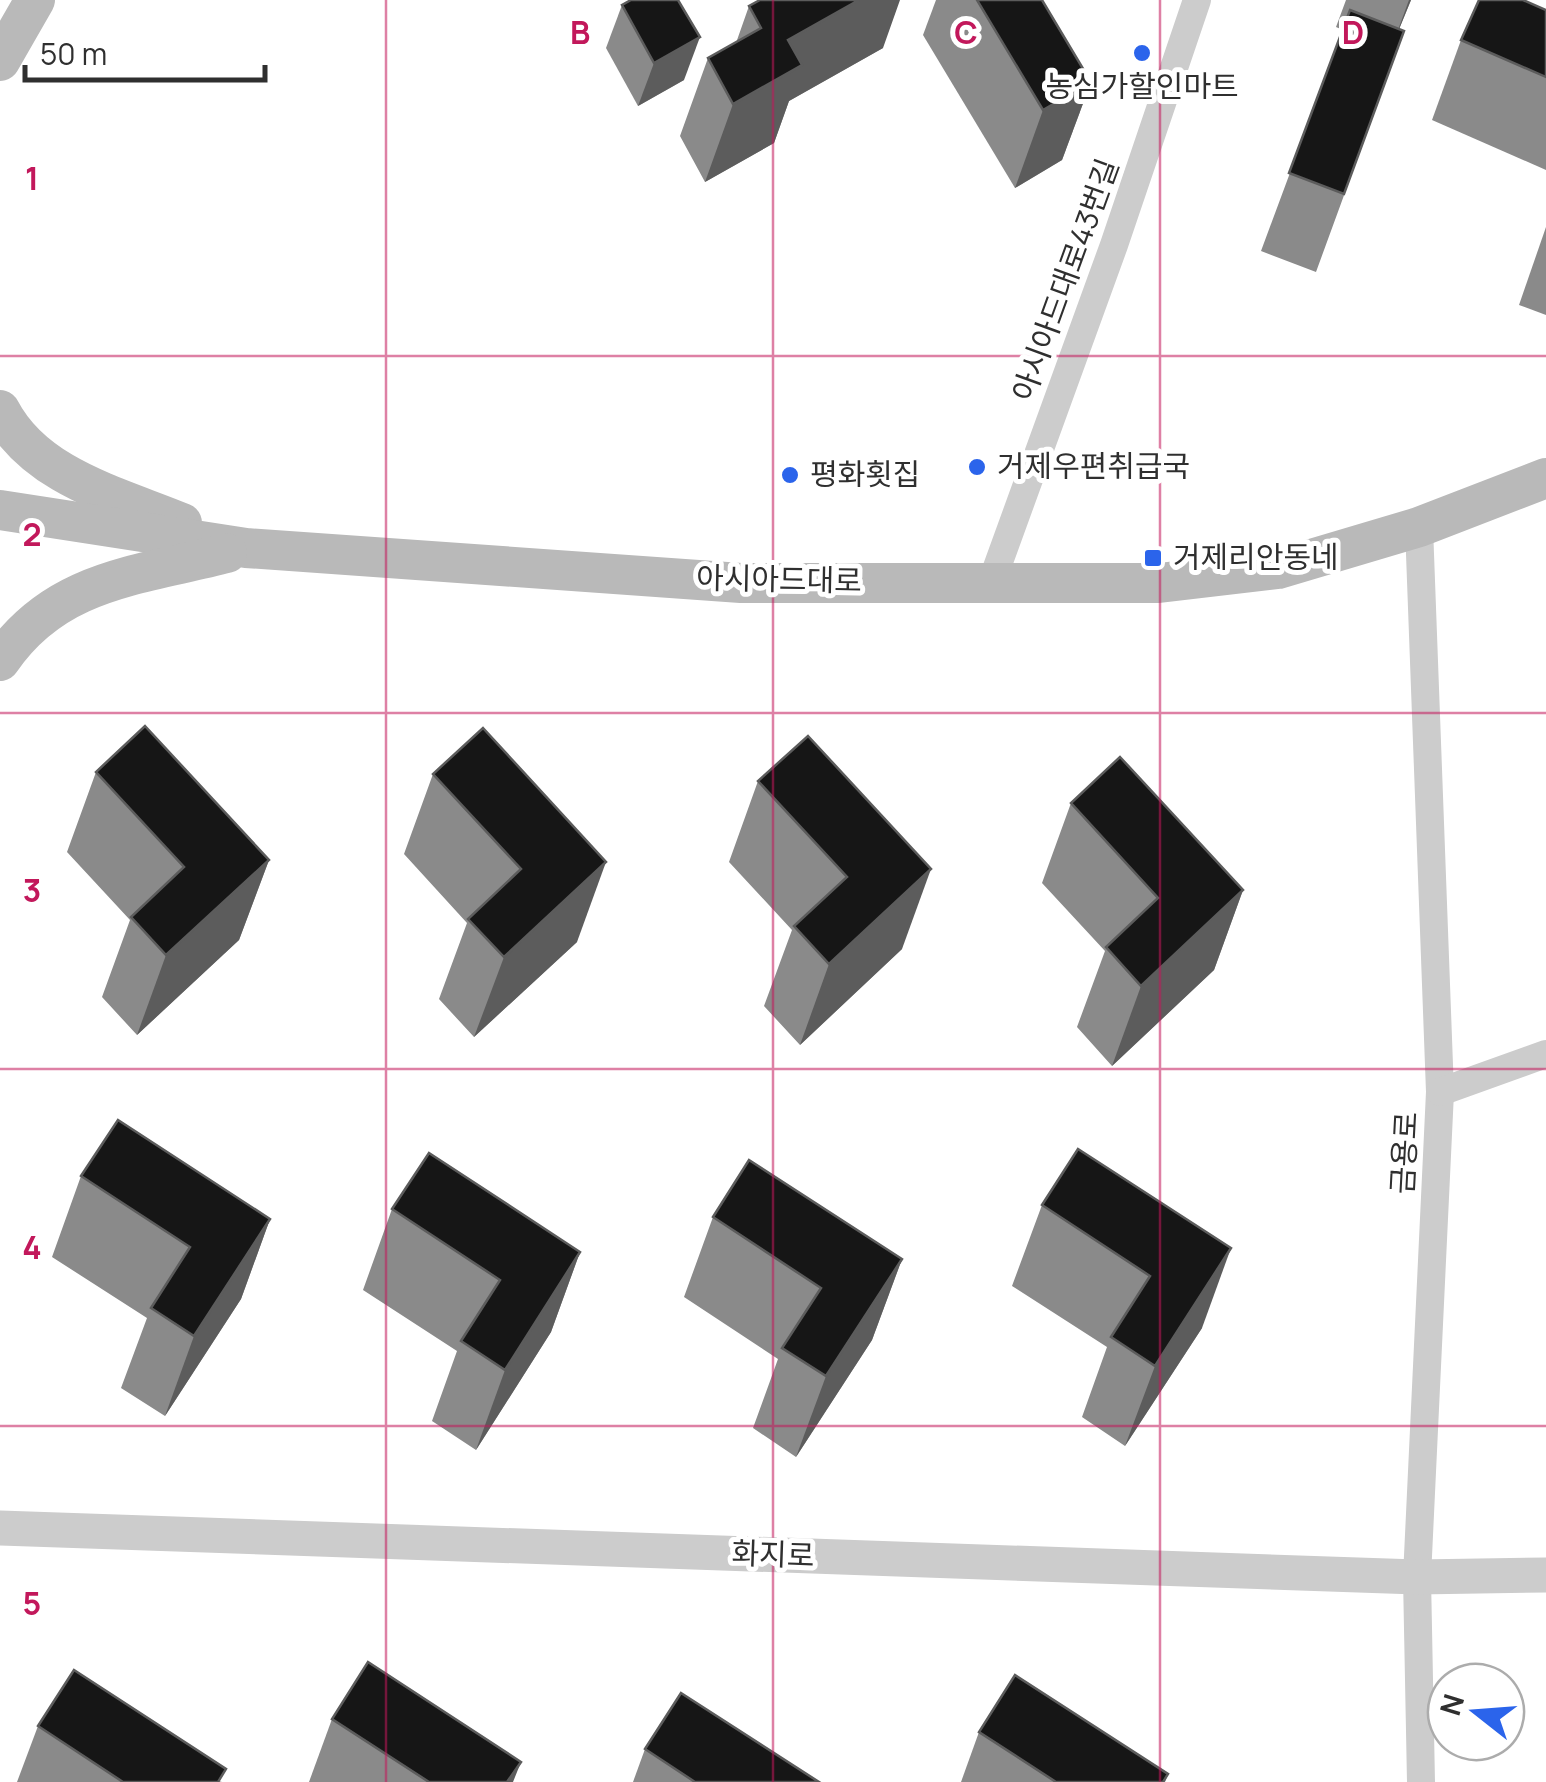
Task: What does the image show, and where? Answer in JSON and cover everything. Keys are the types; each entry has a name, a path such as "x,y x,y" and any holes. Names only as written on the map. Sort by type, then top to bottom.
{"main road":[{"path":"0,61 35,0"},
{"path":"0,410 29,450 57,470 246,548"},
{"name":"아시아드대로","path":"0,510 246,548 741,583 1159,583 1278,569 1419,527 1546,478"},
{"path":"0,661 30,622 77,592 246,548"}],"street":[{"name":"아시아드대로43번길","path":"992,581 1114,245 1197,0"},
{"name":"금용로","path":"1419,527 1440,1092 1417,1577 1421,1782"},
{"path":"1440,1092 1546,1054"},
{"name":"화지로","path":"0,1528 1417,1577 1546,1576"}],"building":[{"path":"631,0 678,0 700,37 654,63 622,5"},
{"path":"760,0 859,0 788,40 802,65 733,104 708,58 761,28 749,6"},
{"path":"977,0 1042,0 1091,82 1043,110"},
{"path":"1479,0 1523,0 1546,10 1546,77 1461,40"},
{"path":"1350,10 1404,31 1344,194 1289,173"},
{"path":"145,726 269,860 166,955 131,917 184,867 96,772"},
{"path":"483,728 606,862 504,957 468,919 521,869 433,774"},
{"path":"808,736 931,869 829,964 794,926 847,877 758,781"},
{"path":"1120,757 1243,890 1141,986 1106,947 1158,898 1071,803"},
{"path":"118,1120 270,1219 194,1336 151,1308 190,1247 81,1176"},
{"path":"1078,1149 1231,1248 1155,1366 1111,1337 1150,1276 1042,1205"},
{"path":"429,1153 580,1252 505,1370 461,1341 500,1280 392,1209"},
{"path":"749,1160 902,1259 826,1376 782,1348 821,1288 713,1217"},
{"path":"368,1662 521,1762 507,1782 429,1782 332,1719"},
{"path":"74,1670 226,1769 218,1782 123,1782 38,1726"},
{"path":"1015,1675 1168,1774 1163,1782 1056,1782 979,1732"},
{"path":"681,1693 819,1782 695,1782 645,1749"}],"place":[{"name":"농심가할인마트","path":"1142,53"},
{"name":"거제우편취급국","path":"977,467"},
{"name":"평화횟집","path":"790,475"},
{"name":"거제리안동네","path":"1153,558"}]}
